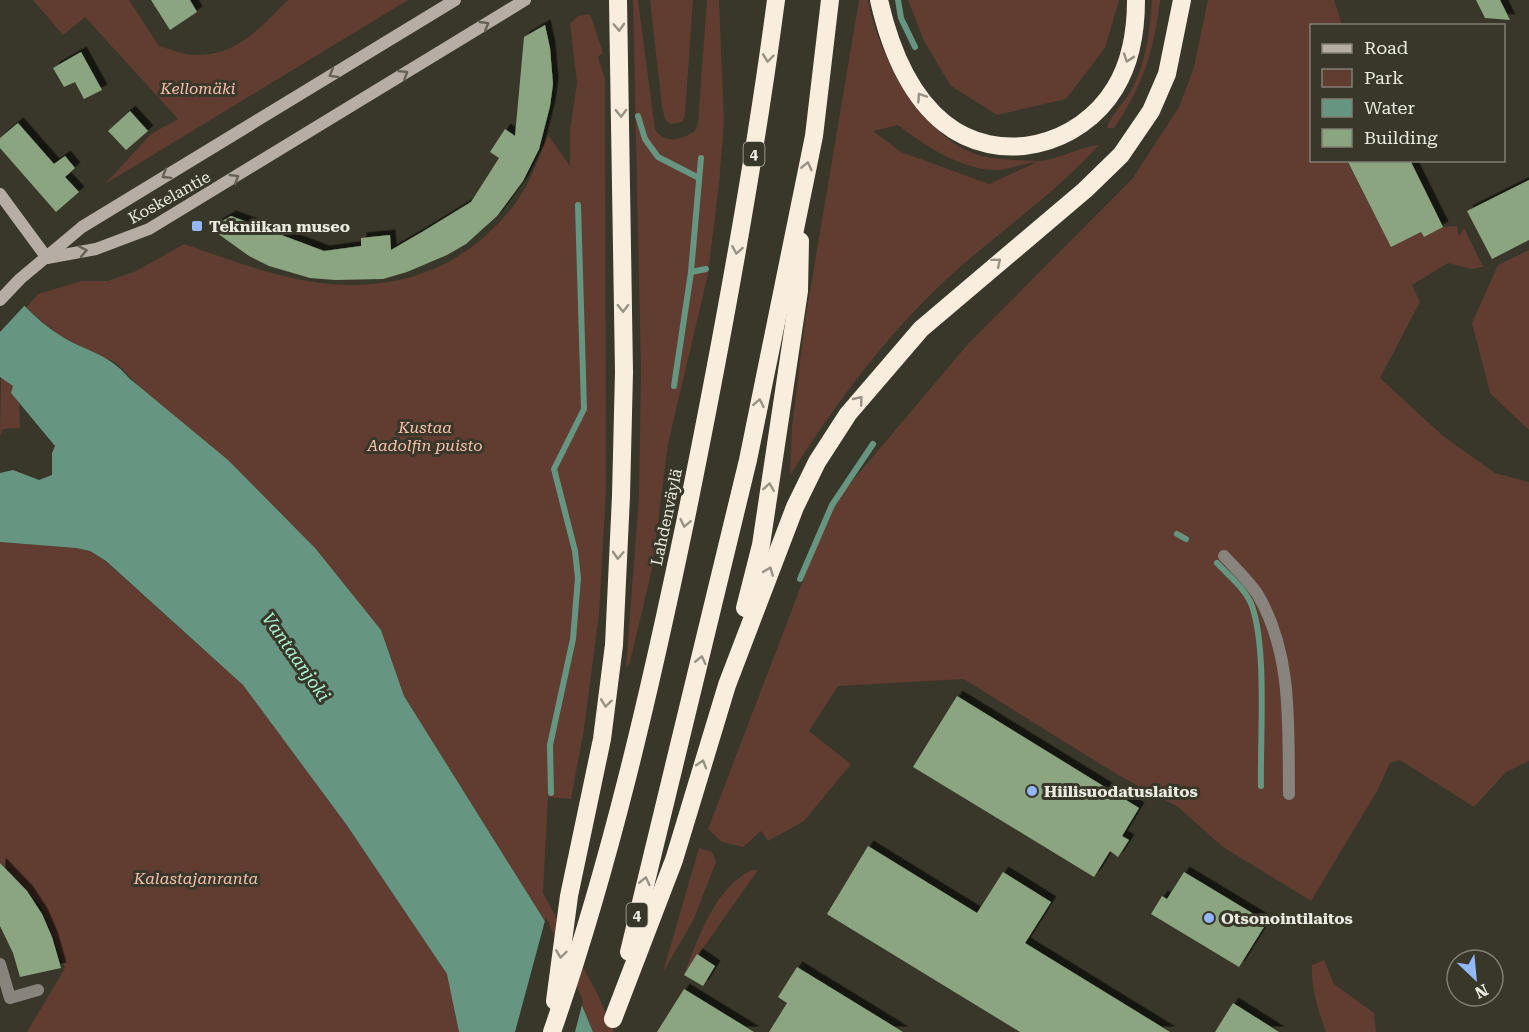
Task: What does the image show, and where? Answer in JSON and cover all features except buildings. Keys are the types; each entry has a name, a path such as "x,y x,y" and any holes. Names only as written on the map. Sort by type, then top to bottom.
{"highway":[{"path":"551,1032 569,896 602,739 614,645 624,372 618,0"},
{"name":"Lahdenväylä","path":"551,1032 584,939 654,673 727,308 760,126 776,0"},
{"name":"4","path":"611,1026 748,460 814,135 830,0"},
{"path":"879,0 893,49 904,71 930,110 964,136 987,144 1006,147 1028,146 1065,134 1085,122 1102,105 1115,88 1126,64 1132,44 1136,0"},
{"path":"727,685 795,507 817,462 848,414 921,329 1085,190 1121,155 1151,111 1167,74 1182,0"},
{"path":"611,1026 674,860 727,685 760,545 799,291 800,196"}],"main road":[{"name":"Koskelantie","path":"47,258 82,226 455,0"},
{"name":"Koskelantie","path":"47,258 96,249 149,229 525,0"},
{"path":"0,194 47,258 0,300"}],"street":[{"path":"1224,556 1257,593 1278,638 1288,699 1289,794"},
{"path":"0,964 10,998 38,990"}],"green space":[{"name":"Kellomäki","path":"33,0 129,0 159,46 195,55 223,51 236,45 258,30 288,0 408,0 105,184 151,134 178,119 85,17 63,35"},
{"path":"633,0 638,0 655,130 664,137 674,139 695,131 698,122 707,0 719,0 724,123 708,274 668,444 652,569 630,662 626,667 639,496 641,370"},
{"path":"650,0 693,0 685,115 682,122 670,124 665,119"},
{"path":"859,0 868,0 882,45 907,93 923,115 941,133 961,147 982,156 1037,161 1099,145 1045,197 949,277 904,322 844,396 790,475 792,427 805,321","holes":["898,125 943,155 982,169 1000,170 1037,162 989,184 901,152 873,131"]},
{"path":"908,0 1119,0 1105,48 1066,99 997,115 951,86 924,41"},
{"path":"1152,0 1160,0 1146,67 1124,113 1114,128 1107,128 1130,92 1140,71 1148,35"},
{"path":"1208,0 1334,0 1342,24 1310,24 1310,162 1348,162 1391,247 1421,232 1424,237 1443,227 1457,226 1459,237 1464,228 1483,267 1472,269 1448,263 1412,285 1420,302 1380,378 1443,436 1495,473 1529,482 1529,761 1506,772 1474,807 1400,760 1390,763 1377,791 1311,901 1223,847 1178,807 1118,775 964,679 838,686 809,731 851,764 804,821 768,841 761,831 743,847 722,842 708,829 832,505 968,344 1133,178 1179,107 1194,67"},
{"name":"Kustaa Aadolfin puisto","path":"590,14 603,53 598,57 605,79 606,491 599,614 584,729 571,799 548,797 543,893 598,995 614,1032 593,1032 551,931 404,696 381,630 116,363 60,336 26,308 38,294 82,281 108,281 136,271 184,244 259,269 318,283 350,285 382,283 413,276 442,265 469,249 494,228 517,201 531,177 548,135 570,166 570,130 577,83 570,24 578,16"},
{"path":"1529,250 1529,430 1490,393 1472,323 1498,265"},
{"path":"1,377 14,387 11,393 19,403 20,428 3,429 0,436"},
{"name":"Kalastajanranta","path":"0,542 90,551 105,561 243,685 346,824 448,975 459,1032 27,1032 65,968 41,906 0,862"},
{"path":"699,848 712,852 716,862 693,921 663,972"},
{"path":"752,870 758,870 684,975 702,930 718,901 728,888"},
{"path":"1324,960 1334,984 1374,1013 1376,1032 1326,1032 1316,999 1312,974 1312,965"}],"water":[{"name":"Vantaanjoki","path":"0,279 42,322 68,340 112,362 228,460 315,548 381,630 404,696 551,931 593,1032 459,1032 447,974 346,824 243,685 106,561 90,551 0,542 0,473 13,470 39,480 52,475 52,453 55,446 11,393 13,386 0,377"}],"pier":[{"path":"0,276 26,304 0,332"},
{"path":"546,917 583,1001 575,1032 515,1032"}],"waterway":[{"path":"898,0 901,18 915,47"},
{"path":"638,116 645,139 658,157 699,178"},
{"path":"701,158 691,272 706,269"},
{"path":"551,793 550,745 573,639 578,578 575,551 554,469 584,409 578,205"},
{"path":"674,386 691,272"},
{"path":"800,579 832,505 873,444"},
{"path":"1177,534 1186,539"},
{"path":"1217,563 1246,594 1257,624 1262,694 1261,786"}],"place":[{"name":"Tekniikan museo","path":"197,226"},
{"name":"Hiilisuodatuslaitos","path":"1032,791"},
{"name":"Otsonointilaitos","path":"1209,918"}]}
